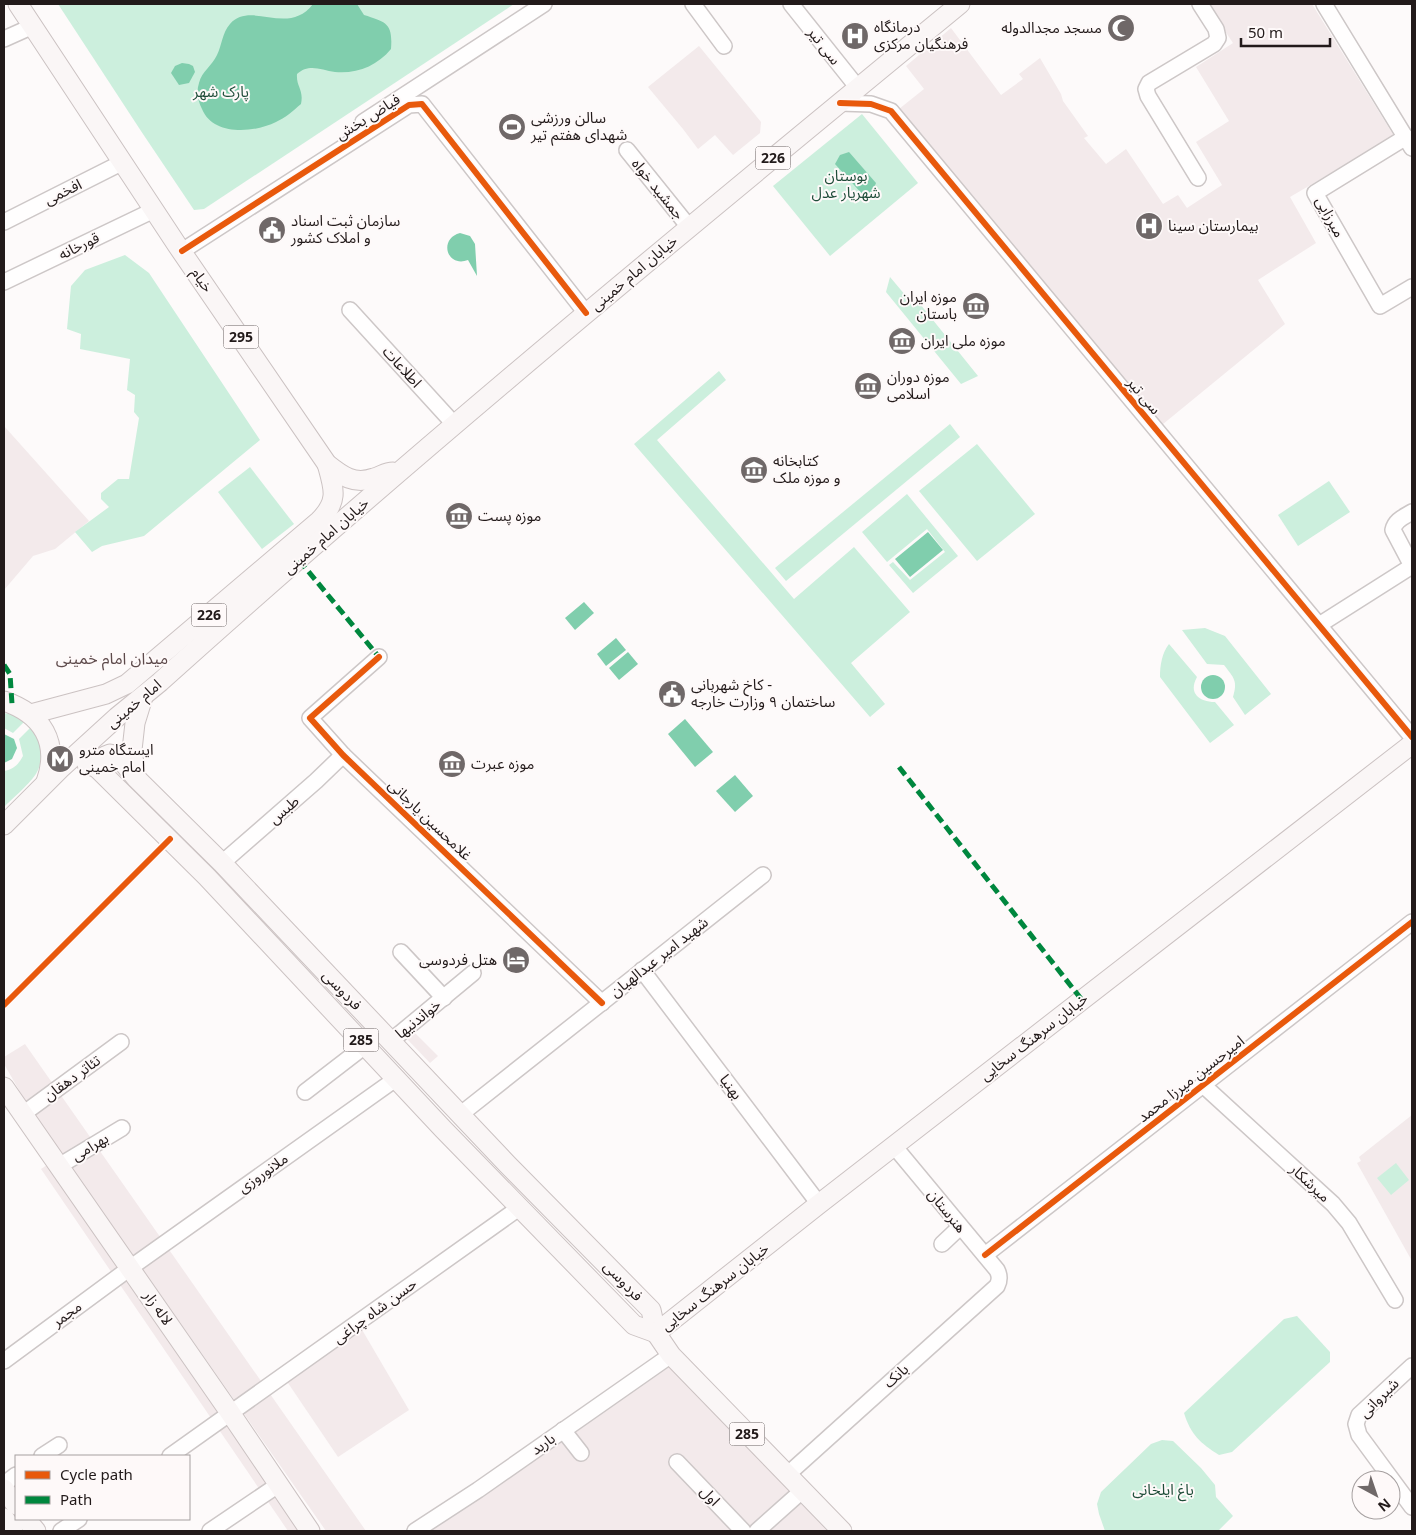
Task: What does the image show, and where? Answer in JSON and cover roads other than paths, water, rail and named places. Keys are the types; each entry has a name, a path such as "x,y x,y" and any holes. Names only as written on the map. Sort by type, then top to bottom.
{"main road":[{"name":"خیام","path":"18,4 154,210 327,464 344,477 358,480 369,480 387,472 399,472"},
{"name":"خیابان امام خمینی","path":"223,626 454,424 589,310 960,4"},
{"name":"خیابان امام خمینی","path":"31,714 106,694 127,684 212,613 329,511 334,498 327,464"},
{"name":"امام خمینی","path":"46,782 117,717 143,697 223,626"},
{"path":"136,778 132,750 135,723 143,697"},
{"path":"4,700 20,706 31,714 46,733 52,752 46,782 4,825"},
{"name":"خیابان سرهنگ سخایی","path":"656,1333 819,1204 1412,744"},
{"name":"فردوسی","path":"656,1333 634,1325 519,1208 207,877 98,768 105,756 110,754 121,760 136,778 222,864 508,1165 651,1310 656,1333 671,1355 842,1531"},
{"path":"60,769 82,762 98,768"},
{"path":"207,877 222,864"},
{"name":"لاله زار","path":"4,1087 310,1531"},
{"path":"444,1129 461,1114"},
{"path":"492,1178 508,1165"},
{"path":"519,1208 536,1193"},
{"path":"4,1488 15,1504"},
{"path":"4,1518 13,1531"},
{"path":"27,1520 36,1531"}],"street":[{"name":"فیاض بخش","path":"180,248 544,4"},
{"path":"693,4 724,46"},
{"name":"سی تیر","path":"791,4 858,88"},
{"path":"1198,178 1148,96 1146,89 1149,82 1214,44 1218,38 1216,29 1200,4"},
{"path":"1324,4 1409,143"},
{"path":"4,39 33,26"},
{"path":"428,80 427,97 589,310"},
{"name":"سی تیر","path":"840,103 870,104 885,107 891,111 1412,737"},
{"name":"فیاض بخش","path":"180,248 410,105 422,104 589,310"},
{"name":"میرزایی","path":"1409,143 1315,193 1380,306 1412,287"},
{"name":"جمشید خواه","path":"626,150 689,227"},
{"name":"افخمی","path":"4,222 123,162"},
{"name":"قورخانه","path":"4,282 154,210"},
{"name":"اطلاعات","path":"350,310 454,424"},
{"path":"1319,625 1412,566 1393,530 1394,525 1399,520 1412,512"},
{"name":"غلامحسین یارجانی","path":"378,656 310,718 343,755 602,1002"},
{"name":"طبس","path":"222,864 343,755"},
{"name":"شهید امیر عبدالهیان","path":"461,1114 762,875"},
{"name":"امیرحسین میرزا محمد","path":"985,1256 1412,922"},
{"name":"خواندنیها","path":"401,952 444,998"},
{"name":"بهنیا","path":"642,970 819,1204"},
{"name":"خواندنیها","path":"391,1041 473,973"},
{"name":"تئاتر دهقان","path":"23,1114 121,1042"},
{"path":"305,1092 366,1045"},
{"name":"ملانوروزی","path":"130,1268 397,1078"},
{"name":"میرشکار","path":"1203,1085 1333,1204 1348,1223 1395,1300"},
{"name":"بهرامی","path":"59,1166 122,1128"},
{"name":"هنرستان","path":"894,1146 985,1256 999,1276"},
{"name":"حسن شاه چراغی","path":"171,1455 519,1208"},
{"path":"942,1244 960,1227"},
{"name":"مجمر","path":"4,1361 130,1268"},
{"name":"بانک","path":"787,1475 997,1286 999,1276"},
{"name":"باربد","path":"417,1531 671,1355"},
{"name":"شیروانی","path":"1412,1366 1359,1415 1356,1424 1359,1435 1412,1507"},
{"path":"563,1430 581,1453"},
{"path":"43,1455 59,1444"},
{"name":"اول","path":"677,1462 743,1531"},
{"path":"4,1484 15,1476"},
{"path":"210,1531 278,1485"},
{"path":"757,1531 802,1490"},
{"path":"61,1531 78,1520"}],"place":[{"name":"مسجد مجدالدوله","path":"1121,28"},
{"name":"درمانگاه فرهنگیان مرکزی","path":"855,36"},
{"name":"سالن ورزشی شهدای هفتم تیر","path":"512,127"},
{"name":"بیمارستان سینا","path":"1149,226"},
{"name":"سازمان ثبت اسناد و املاک کشور","path":"272,230"},
{"name":"موزه ایران باستان","path":"976,306"},
{"name":"موزه ملی ایران","path":"902,341"},
{"name":"موزه دوران اسلامی","path":"868,386"},
{"name":"کتابخانه و موزه ملک","path":"754,470"},
{"name":"موزه پست","path":"459,516"},
{"name":"کاخ شهربانی - ساختمان ۹ وزارت خارجه","path":"672,694"},
{"name":"ایستگاه مترو امام خمینی","path":"60,759"},
{"name":"موزه عبرت","path":"452,764"},
{"name":"هتل فردوسی","path":"516,960"}],"district":[{"name":"میدان امام خمینی","path":"112,658"}],"park label":[{"name":"پارک شهر","path":"221,92"},
{"name":"بوستان شهریار عدل","path":"846,184"},
{"name":"باغ ایلخانی","path":"1163,1490"}]}
